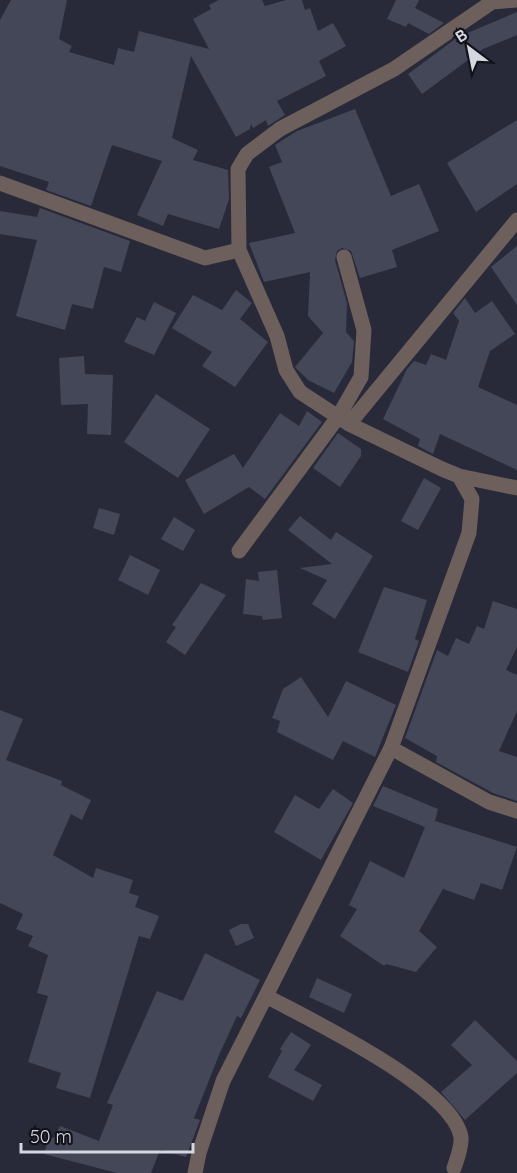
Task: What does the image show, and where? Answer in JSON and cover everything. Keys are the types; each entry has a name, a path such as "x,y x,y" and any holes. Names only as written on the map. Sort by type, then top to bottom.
{"street":[{"path":"516,0 492,2 394,69 260,142 247,154 238,169 239,250 277,336 286,370 300,392 344,420 459,476 517,488"},
{"path":"0,183 205,258 239,250"},
{"path":"239,551 344,420 517,220"},
{"path":"344,257 352,297 364,330 361,377 344,420"},
{"path":"195,1173 199,1153 223,1081 391,748 469,532 472,499 459,476"},
{"path":"391,748 489,802 517,811"},
{"path":"266,996 391,1065 420,1087 455,1122 461,1138 454,1168"}],"building":[{"path":"11,0 67,0 59,39 72,46 69,52 114,65 118,48 134,52 139,31 209,49 193,19 211,9 209,5 219,0 262,0 265,6 286,0 302,0 305,10 310,8 318,31 333,23 346,46 319,61 326,76 277,101 285,115 268,126 266,120 253,128 251,124 250,129 236,137 191,56 172,138 198,150 193,160 228,170 229,199 219,229 168,214 163,226 137,215 162,161 112,145 91,206 46,190 49,182 0,166 0,20"},
{"path":"396,0 419,0 415,8 444,23 429,34 408,23 406,27 387,19"},
{"path":"517,12 517,35 483,49 422,94 408,74 458,37"},
{"path":"355,109 391,196 419,184 439,231 392,250 397,267 360,278 351,251 342,248 337,251 335,260 347,303 346,332 354,341 352,362 334,393 308,380 295,367 323,333 308,316 310,272 264,282 249,243 295,233 269,167 282,162 275,145 297,131"},
{"path":"517,120 517,184 476,212 447,163"},
{"path":"40,208 130,241 121,272 104,267 93,309 72,304 65,330 16,316 37,240 0,234 0,211 37,217"},
{"path":"517,246 517,305 491,267"},
{"path":"236,290 252,303 240,319 268,342 235,387 202,366 212,352 172,328 193,295 222,310"},
{"path":"465,298 475,313 492,301 515,334 490,351 478,387 517,405 517,470 440,434 433,454 418,446 420,439 383,419 407,369 414,361 426,365 431,354 446,360 459,321 453,313"},
{"path":"154,302 176,313 154,355 124,342 137,317 145,321"},
{"path":"84,356 85,374 113,375 111,435 87,434 88,404 61,405 59,358"},
{"path":"156,394 210,429 178,478 124,442"},
{"path":"307,411 322,422 265,499 249,487 204,514 185,480 234,454 243,468 280,413 299,426"},
{"path":"338,433 361,449 361,456 340,487 313,468"},
{"path":"424,478 441,488 418,530 401,521"},
{"path":"99,508 120,514 114,535 93,528"},
{"path":"300,516 331,540 336,532 373,556 335,619 312,604 327,580 300,568 332,564 288,530"},
{"path":"174,517 195,530 183,551 161,539"},
{"path":"130,555 160,570 148,595 118,580"},
{"path":"277,570 282,618 263,620 262,616 243,614 246,579 259,581 258,572"},
{"path":"201,583 226,595 185,655 166,642 176,627 172,625"},
{"path":"384,587 427,600 415,639 419,641 408,672 358,652"},
{"path":"493,601 517,609 517,647 506,670 517,675 517,711 499,751 517,757 517,801 493,793 436,762 437,756 405,738 437,650 448,656 456,638 469,644 477,626 484,629"},
{"path":"301,677 328,717 346,681 396,705 375,757 343,741 333,760 277,732 280,721 272,718 283,689"},
{"path":"0,710 23,719 6,760 62,781 61,785 91,800 82,820 71,814 53,855 93,878 96,868 133,880 129,893 139,896 135,907 159,916 150,939 139,936 90,1098 56,1088 61,1073 28,1062 48,996 37,993 48,955 28,946 33,936 16,929 23,914 0,903"},
{"path":"383,786 438,809 435,821 517,847 502,890 481,883 474,900 443,889 419,931 437,947 416,972 386,964 384,966 340,936 357,909 349,905 370,861 404,878 425,827 373,806"},
{"path":"333,789 353,803 321,860 274,832 295,795 319,809"},
{"path":"241,924 248,924 254,938 236,946 229,930"},
{"path":"205,953 260,980 241,1018 237,1016 219,1055 194,1118 200,1120 186,1157 160,1150 151,1173 117,1173 44,1154 49,1137 54,1138 60,1126 99,1141 113,1105 107,1103 157,991 183,1001"},
{"path":"317,978 352,994 344,1013 309,997"},
{"path":"475,1020 517,1061 517,1073 465,1120 441,1092 472,1065 451,1045"},
{"path":"291,1032 311,1045 294,1070 322,1085 313,1101 268,1077 282,1051 280,1049"}]}
